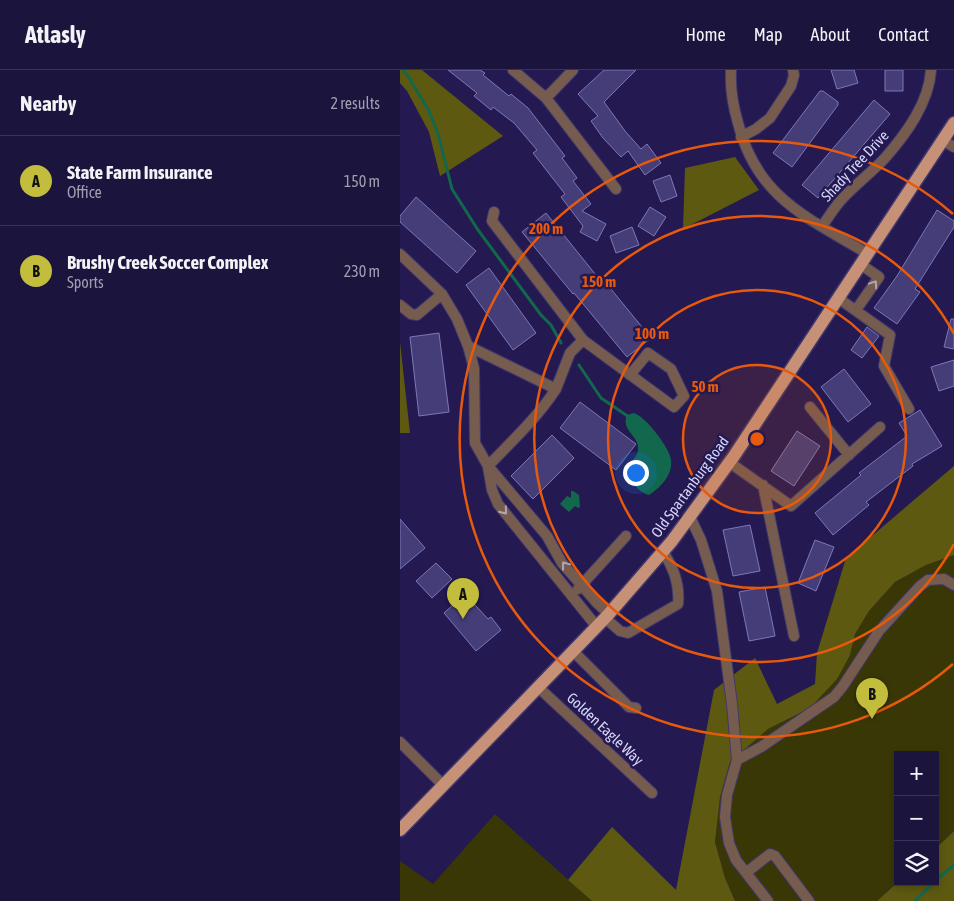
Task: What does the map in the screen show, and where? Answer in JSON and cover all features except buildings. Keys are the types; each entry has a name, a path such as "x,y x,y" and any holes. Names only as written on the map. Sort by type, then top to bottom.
{"main road":[{"name":"Old Spartanburg Road","path":"400,830 574,651 663,552 730,462 954,123"}],"street":[{"path":"513,70 546,98 616,189"},
{"path":"546,98 573,70"},
{"path":"731,70 734,110 741,137 752,162 768,185 790,205 822,226 864,259 879,277 856,310"},
{"path":"741,137 756,129 770,118 791,86 794,75 793,70"},
{"name":"Shady Tree Drive","path":"822,226 842,199 884,159 905,133 923,100 932,70"},
{"path":"942,140 954,147"},
{"path":"494,212 492,221 583,340 674,407 684,396 670,369 648,353 630,374"},
{"path":"400,254 442,294 457,318 474,368 475,443 488,466 546,536 562,563 597,603 604,619"},
{"path":"400,305 411,314 417,315 442,294"},
{"path":"838,298 890,335 884,366 909,410"},
{"path":"488,466 545,405 556,389 570,352 583,340"},
{"path":"468,346 556,389"},
{"path":"810,407 849,455"},
{"path":"730,462 792,506 880,427"},
{"path":"488,466 492,490 498,504 571,595 620,631 628,633 678,604 679,586 671,564 663,552"},
{"path":"763,485 794,636"},
{"path":"690,517 701,540 717,591 732,704 736,760 726,795 725,817 728,843 736,860 768,901"},
{"path":"571,595 626,536"},
{"path":"736,760 761,748 834,697 879,630 919,587 928,580 944,579 954,585"},
{"path":"574,651 628,707 636,708"},
{"name":"Golden Eagle Way","path":"538,687 652,793"},
{"path":"400,742 443,785"},
{"path":"747,872 770,854 775,856 810,901"}],"shaded area":[{"path":"400,70 422,70 503,136 440,176 429,132 407,91 400,83"},
{"path":"735,157 759,190 683,229 685,168"},
{"path":"400,342 410,433 400,433"},
{"path":"634,413 639,415 656,433 670,455 671,460 668,476 649,495 640,491 631,479 630,474 631,464 637,454 638,446 635,438 627,428 626,420 627,415"},
{"path":"954,466 954,555 926,565 895,582 869,611 855,634 850,655 837,679 810,708 768,729 730,762 720,797 715,842 725,878 735,901 592,901 568,880 612,827 676,890 714,690 755,658 777,704 815,684 817,653 846,558"},
{"path":"571,491 579,495 580,507 575,506 569,512 560,504 567,496 571,498"},
{"path":"954,555 954,831 939,845 939,751 894,751 894,886 877,901 735,901 725,878 715,842 720,797 730,762 768,729 810,708 850,655 855,634 869,611 895,582 926,565"},
{"path":"495,814 592,901 400,901 400,861 433,884"},
{"path":"954,831 954,901 877,901 894,886 939,886 939,845"}],"waterway":[{"path":"403,70 429,111 438,134 452,189 478,230 541,315 551,325 561,343"},
{"path":"579,365 601,398 629,417"},
{"path":"939,878 954,865"},
{"path":"915,901 930,886"}],"place":[{"name":"State Farm Insurance","path":"463,619"},
{"name":"Brushy Creek Soccer Complex","path":"872,719"}]}
